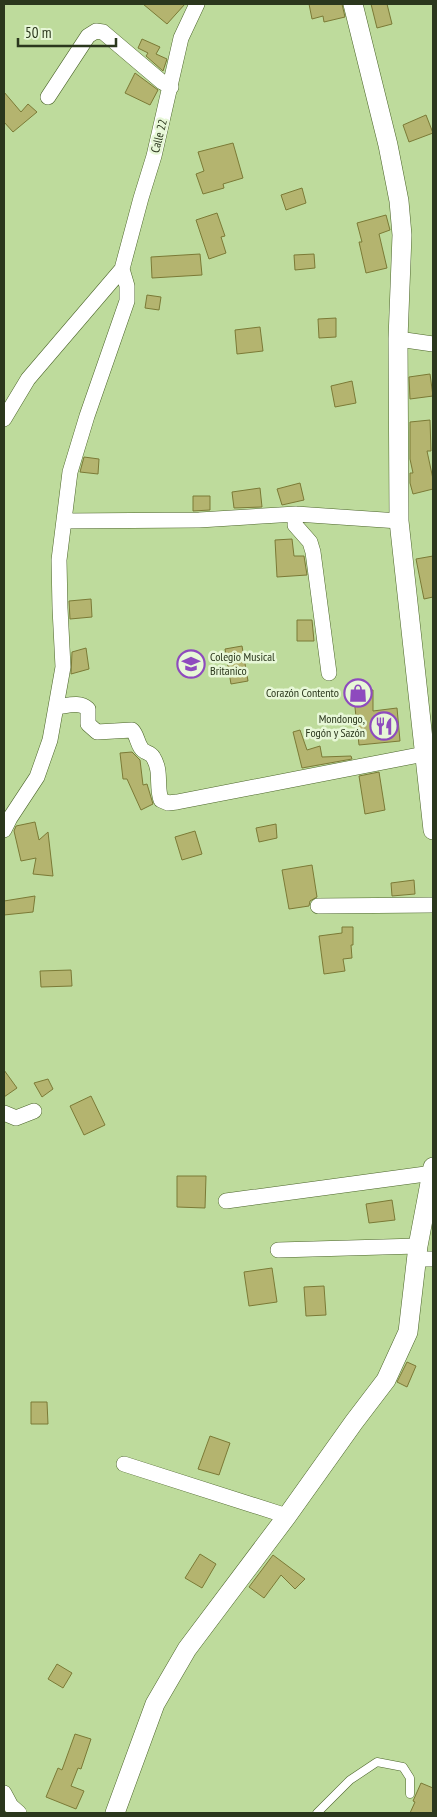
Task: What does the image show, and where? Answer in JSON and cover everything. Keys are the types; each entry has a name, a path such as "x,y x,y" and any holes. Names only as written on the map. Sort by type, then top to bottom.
{"street":[{"name":"Calle 22","path":"122,269 154,156 181,38 197,4"},
{"path":"353,4 388,145 399,201 402,235 398,339 398,521 433,830"},
{"path":"48,97 88,36 96,31 103,32 162,82 171,87"},
{"path":"4,419 28,379 122,269"},
{"path":"4,830 37,777 50,740 63,667 59,560 70,472 87,416 127,301 127,286 122,269"},
{"path":"398,339 433,344"},
{"path":"64,522 199,520 296,514 398,521"},
{"path":"296,514 295,525 310,542 313,552 329,673"},
{"path":"56,707 80,704 84,706 88,709 88,724 97,732 132,730 142,750 152,756 159,770 159,794 162,800 168,803 424,754"},
{"path":"318,906 433,905"},
{"path":"4,1113 16,1118 34,1111"},
{"path":"115,1813 155,1704 187,1649 386,1380 408,1332 422,1255 433,1171 226,1201"},
{"path":"278,1250 422,1255"},
{"path":"124,1464 287,1516"},
{"path":"4,1793 11,1806 20,1813"}],"lane":[{"path":"317,1813 350,1780 377,1762 403,1767 410,1778 410,1794"}],"building":[{"path":"143,4 185,4 167,24"},
{"path":"309,4 342,4 345,17 324,22 323,16 312,19"},
{"path":"371,4 387,4 392,24 377,28"},
{"path":"142,39 160,47 156,54 167,59 163,71 146,56 148,53 138,48"},
{"path":"135,73 158,90 150,105 125,93"},
{"path":"4,92 21,112 28,104 37,112 13,132 4,122"},
{"path":"426,115 433,133 409,142 403,125"},
{"path":"233,143 243,178 223,184 224,188 203,194 196,174 204,171 198,152"},
{"path":"302,188 306,203 286,210 281,195"},
{"path":"217,213 225,236 221,237 226,253 209,259 196,220"},
{"path":"386,215 390,230 379,234 387,268 366,273 359,242 362,242 357,223"},
{"path":"200,254 202,275 152,278 151,257"},
{"path":"314,254 315,268 295,270 294,255"},
{"path":"147,295 161,297 159,310 145,308"},
{"path":"336,318 336,337 319,338 318,319"},
{"path":"260,327 263,351 237,354 235,330"},
{"path":"430,374 433,396 410,399 409,377"},
{"path":"352,381 356,403 335,407 331,386"},
{"path":"430,420 431,451 427,451 433,479 433,489 413,494 410,483 410,473 413,473 410,459 410,422"},
{"path":"84,457 99,459 98,474 80,472"},
{"path":"300,483 304,500 282,505 277,489"},
{"path":"260,488 262,507 234,508 232,492"},
{"path":"193,496 210,496 210,510 193,511"},
{"path":"292,539 294,556 304,556 307,575 277,577 275,540"},
{"path":"433,556 433,597 424,599 416,559"},
{"path":"91,599 92,617 70,619 69,601"},
{"path":"297,620 312,620 314,641 297,641"},
{"path":"242,646 248,681 231,684 225,649"},
{"path":"86,648 89,669 71,674 72,652"},
{"path":"363,687 363,690 373,690 373,711 397,708 400,741 359,745 354,698 351,699 350,689"},
{"path":"300,730 307,750 320,746 322,757 351,756 352,759 302,768 293,732"},
{"path":"132,752 140,760 143,785 147,784 153,804 141,810 127,779 123,779 120,753"},
{"path":"379,772 385,810 365,814 359,776"},
{"path":"35,822 39,840 48,832 53,876 33,874 36,858 21,861 14,831 16,826"},
{"path":"276,824 277,838 259,842 256,828"},
{"path":"195,831 202,854 182,860 175,837"},
{"path":"312,865 317,897 310,901 309,906 289,909 282,870"},
{"path":"414,880 415,894 392,896 391,883"},
{"path":"35,896 33,912 4,915 4,901"},
{"path":"342,927 353,927 352,958 343,959 345,971 324,974 319,936 342,933"},
{"path":"71,970 72,986 41,987 40,971"},
{"path":"4,1070 17,1088 4,1097"},
{"path":"48,1079 53,1089 42,1097 34,1083"},
{"path":"91,1096 105,1125 84,1135 70,1106"},
{"path":"177,1176 206,1176 205,1208 177,1207"},
{"path":"392,1200 395,1220 369,1223 366,1204"},
{"path":"272,1268 277,1302 249,1306 244,1272"},
{"path":"324,1286 326,1315 306,1316 304,1287"},
{"path":"407,1362 416,1366 407,1387 397,1382"},
{"path":"31,1402 47,1402 48,1424 31,1424"},
{"path":"210,1436 230,1443 219,1475 198,1469"},
{"path":"200,1554 216,1564 202,1588 185,1578"},
{"path":"273,1555 305,1579 295,1589 281,1575 264,1598 249,1587"},
{"path":"57,1664 72,1673 63,1688 48,1679"},
{"path":"75,1734 91,1739 81,1769 78,1768 71,1786 84,1791 76,1809 46,1797 58,1768 62,1770"},
{"path":"421,1783 433,1788 433,1813 410,1813"}],"place":[{"name":"Colegio Musical Britanico","path":"191,664"},
{"name":"Corazón Contento","path":"358,693"},
{"name":"Mondongo, Fogón y Sazón","path":"384,726"}]}
